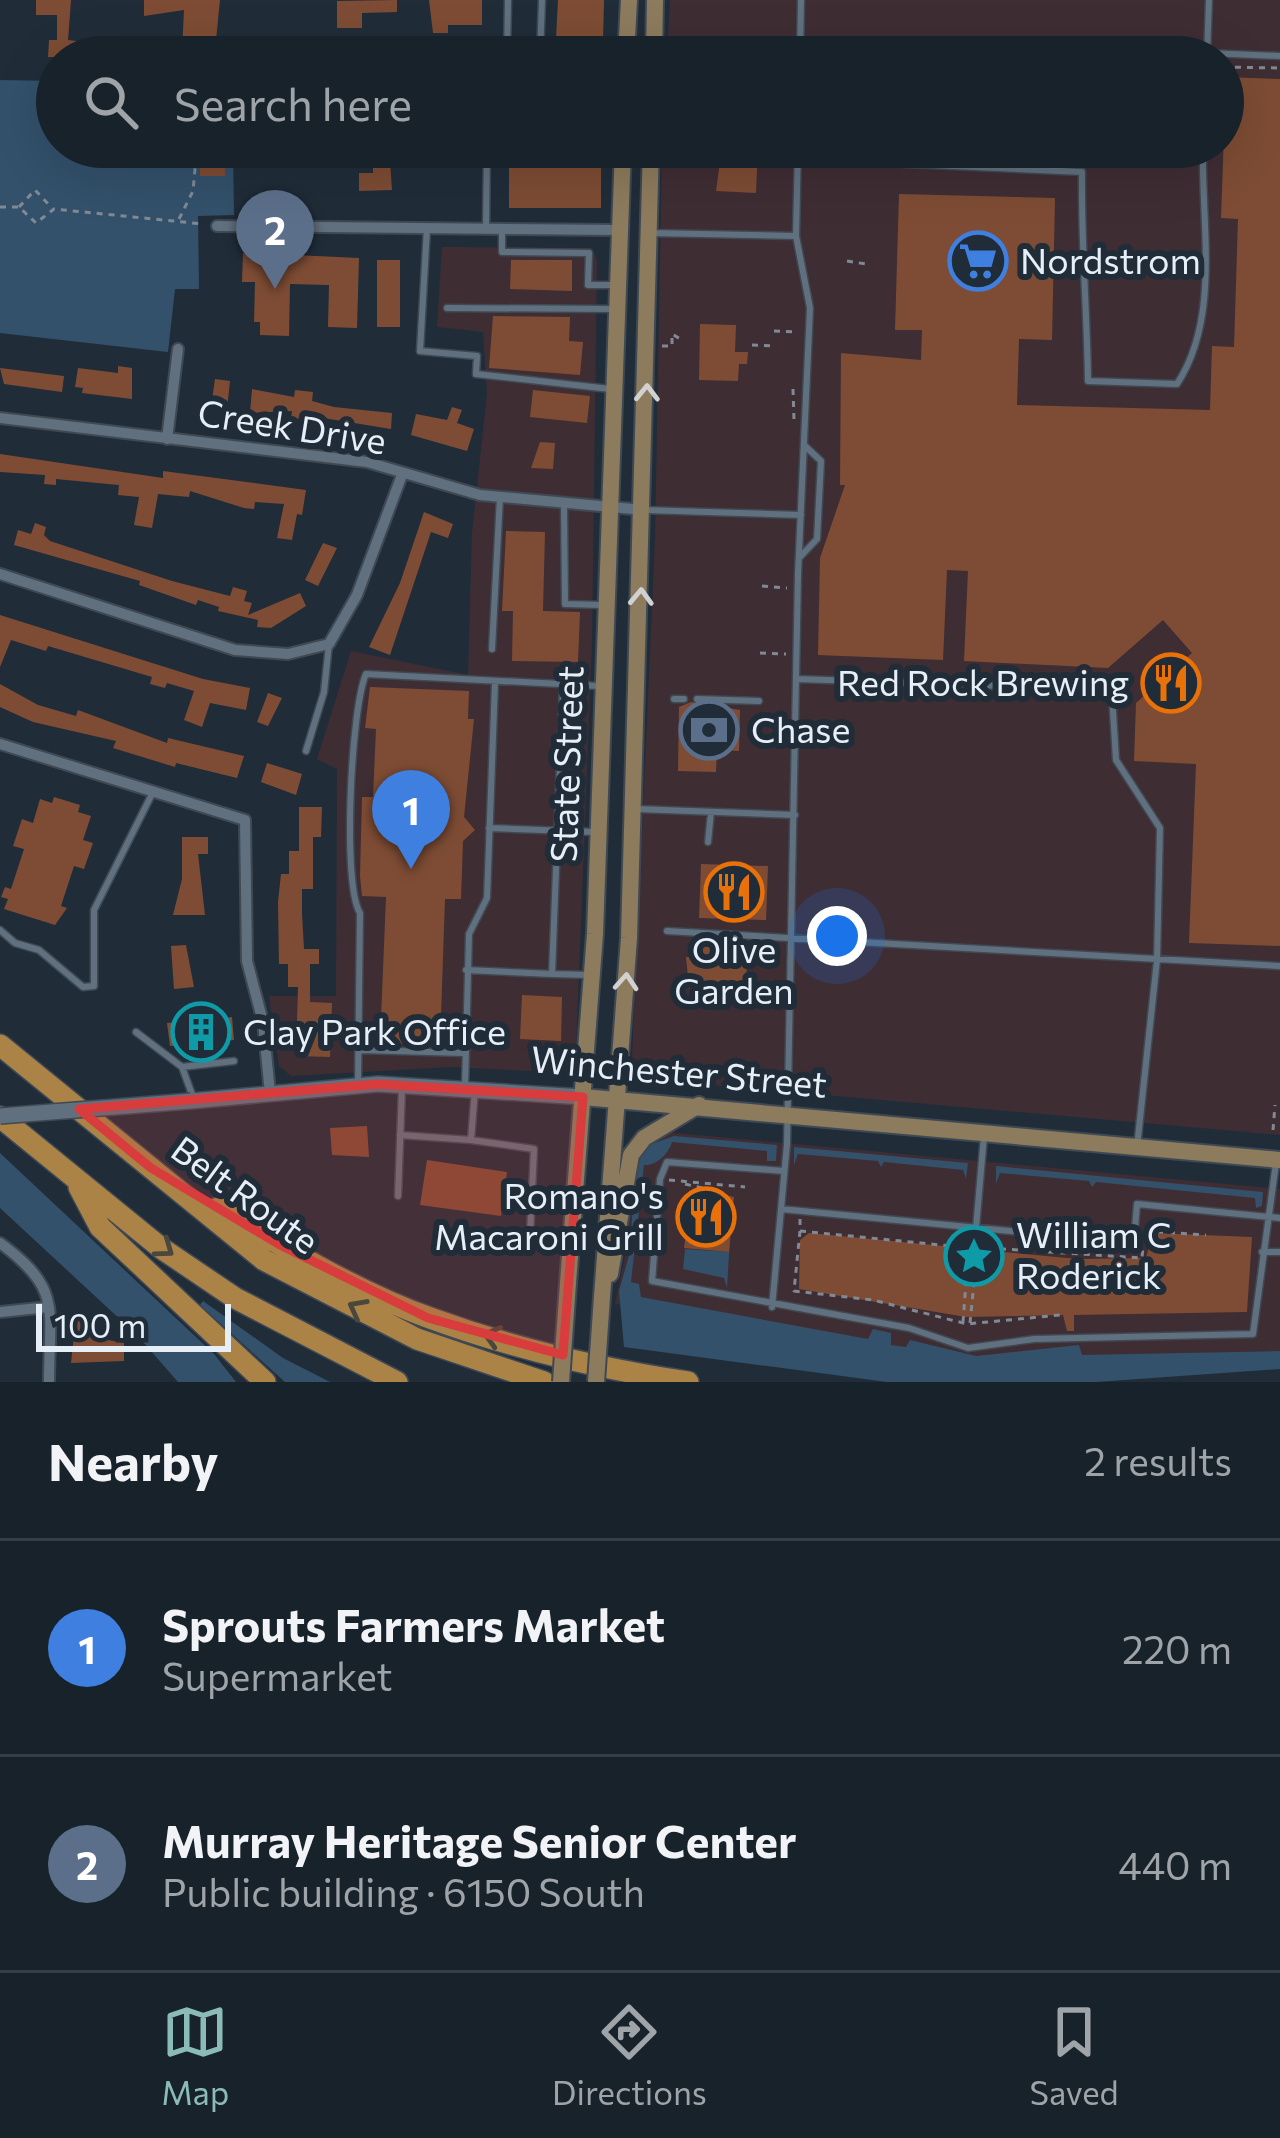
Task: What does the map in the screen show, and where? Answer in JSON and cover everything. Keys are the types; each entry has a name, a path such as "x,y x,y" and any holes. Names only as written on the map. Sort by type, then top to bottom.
{"highway":[{"name":"Belt Route","path":"0,1045 264,1260 417,1339 544,1382"},
{"path":"0,1116 161,1248 235,1298 397,1382"},
{"path":"151,1168 280,1246 428,1318 622,1372 688,1382"},
{"path":"74,1176 100,1227 265,1382"}],"main road":[{"path":"627,36 629,0"},
{"path":"655,36 656,0"},
{"name":"State Street","path":"561,1382 592,975 622,168"},
{"name":"State Street","path":"596,1382 634,809 651,168"},
{"name":"Winchester Street","path":"0,1116 402,1084 699,1105 1278,1160"},
{"path":"602,1297 619,1250 631,1155 644,1138 699,1105"}],"street":[{"path":"217,226 620,230"},
{"path":"167,439 178,349"},
{"name":"Creek Drive","path":"0,418 367,462 402,475 500,497 644,510"},
{"path":"0,574 235,650 288,654 329,644 358,595 402,475"},
{"path":"0,744 245,820 247,961 263,1022 270,1093"},
{"path":"0,1243 37,1270 49,1306 49,1382"},
{"path":"0,1312 49,1306"}],"lane":[{"path":"507,36 508,0"},
{"path":"541,36 542,0"},
{"path":"800,36 801,0"},
{"path":"1208,36 1209,0"},
{"path":"1244,56 1280,56"},
{"path":"485,229 486,168"},
{"path":"772,1307 788,1113 799,558 810,308 796,236 798,168"},
{"path":"995,168 1082,172 1081,286 1088,381 1177,384 1191,362 1201,324 1203,168"},
{"path":"427,228 420,351 477,356 476,374 614,389"},
{"path":"502,229 502,252 589,253 589,284 618,284"},
{"path":"650,233 796,236"},
{"path":"448,308 617,309"},
{"path":"799,558 817,539 821,461 804,445"},
{"path":"492,649 500,497"},
{"path":"564,506 565,604 605,605"},
{"path":"644,510 801,515"},
{"path":"307,752 324,692 329,644"},
{"path":"358,1085 360,913 350,898 354,725 366,674 378,671 437,681 602,686"},
{"path":"797,679 1062,688 1112,695 1116,760 1160,828 1157,960 1137,1147"},
{"path":"471,1140 464,1053 466,970 469,934 486,904 495,683"},
{"path":"552,974 563,685"},
{"path":"697,699 759,701"},
{"path":"0,930 15,943 39,950 83,987 94,986 94,910 152,794"},
{"path":"634,809 795,815"},
{"path":"708,842 710,812"},
{"path":"490,828 596,832"},
{"path":"667,931 1280,966"},
{"path":"466,970 592,975"},
{"path":"136,1032 182,1067 193,1100"},
{"path":"359,1049 464,1053"},
{"path":"182,1067 234,1061"},
{"path":"398,1196 402,1084"},
{"path":"976,1228 985,1132"},
{"path":"400,1135 535,1149 530,1235"},
{"path":"784,1171 673,1161 663,1166 652,1281 772,1307 909,1328 968,1348 1034,1340 1253,1334 1278,1160"},
{"path":"781,1209 1134,1240 1137,1204 1280,1218"},
{"path":"1262,1252 1280,1252"}],"path":[{"path":"1244,67 1280,68"},
{"path":"178,221 193,191 195,168"},
{"path":"19,207 35,190 54,209 202,224"},
{"path":"0,207 19,207 36,223 54,209"},
{"path":"847,261 866,264"},
{"path":"774,331 798,332"},
{"path":"662,346 672,346 672,334 682,340"},
{"path":"752,345 773,346"},
{"path":"793,389 794,422"},
{"path":"761,586 788,588"},
{"path":"760,653 786,654"},
{"path":"1273,1130 1275,1105"},
{"path":"668,1180 745,1187"},
{"path":"1151,1230 1154,1206"},
{"path":"788,1219 801,1220 794,1291 873,1300 970,1324 1060,1316"},
{"path":"800,1231 961,1246 974,1240 988,1248 987,1264 967,1272 958,1258 961,1246"},
{"path":"963,1323 966,1282"},
{"path":"970,1324 974,1283"}],"highlighted area":[{"path":"378,1084 583,1097 563,1355 428,1318 280,1245 151,1168 79,1109"}],"shaded area":[{"path":"670,0 1280,0 1280,1135 631,1078 655,540 662,168 1244,168 1244,36 668,36"},
{"path":"0,80 36,81 36,168 233,168 234,215 198,216 199,289 175,289 168,352 0,333"},
{"path":"442,247 592,248 597,261 592,640 576,1050 570,1065 551,1072 451,1067 291,1076 279,1066 269,996 336,996 337,769 317,759 351,651 468,675 472,533 487,394 483,332 437,327"},
{"path":"664,1132 1280,1189 1280,1351 967,1359 615,1304 625,1256 630,1174"},
{"path":"674,1136 777,1145 776,1161 767,1161 767,1151 672,1142 662,1158 644,1165 631,1282 639,1284 641,1297 868,1339 873,1329 891,1333 891,1345 906,1347 910,1340 976,1356 1079,1345 1082,1355 1280,1351 1280,1369 1096,1382 887,1382 624,1347 619,1291 630,1252 635,1166 646,1146"},
{"path":"794,1147 968,1163 966,1179 963,1170 884,1162 881,1167 878,1161 798,1154 794,1165"},
{"path":"0,1153 214,1354 236,1382 178,1382 137,1335 0,1208"},
{"path":"996,1166 1263,1192 1262,1206 1256,1208 1255,1198 1096,1182 1092,1187 1089,1181 1000,1173 996,1184"},
{"path":"730,1238 727,1288 724,1278 683,1269 685,1249 728,1252"},
{"path":"203,1301 283,1358 330,1382 285,1382 200,1305"}],"building":[{"path":"36,0 71,0 68,36 57,36 57,15 36,15"},
{"path":"144,0 220,0 216,36 183,36 184,10 144,16"},
{"path":"397,0 397,12 362,13 362,28 337,28 337,1"},
{"path":"429,0 482,0 482,25 448,25 448,33 433,33"},
{"path":"558,0 604,0 603,36 556,36"},
{"path":"1244,78 1280,79 1280,946 1189,943 1196,764 1134,761 1136,703 1192,653 1163,620 1108,668 964,661 968,571 947,570 943,660 818,655 820,558 845,485 840,485 841,353 921,360 922,330 895,330 899,194 1055,198 1052,340 1019,339 1017,405 1210,410 1212,346 1234,347 1238,219 1221,218 1223,168 1244,168"},
{"path":"200,168 225,168 225,176 200,176"},
{"path":"373,168 390,168 392,190 359,191 359,173 373,173"},
{"path":"509,168 601,168 601,208 509,208"},
{"path":"719,168 757,168 756,193 716,191"},
{"path":"273,245 295,245 294,255 359,258 357,328 328,327 329,285 290,284 289,336 260,335 260,322 254,322 255,282 242,282 243,253 272,254"},
{"path":"377,260 400,260 400,327 377,327"},
{"path":"511,260 572,260 572,291 510,289"},
{"path":"493,316 570,317 569,341 583,342 580,375 489,368"},
{"path":"700,324 736,325 735,352 748,352 747,364 739,364 738,381 699,380"},
{"path":"118,366 132,368 132,399 82,393 83,388 75,387 78,368 118,373"},
{"path":"0,368 64,376 62,392 4,384"},
{"path":"215,379 230,381 227,409 211,407"},
{"path":"252,389 294,397 295,390 313,392 312,401 334,407 392,413 391,429 311,416 310,420 291,418 292,411 250,413"},
{"path":"533,390 590,396 587,423 530,417"},
{"path":"452,407 462,410 457,423 474,429 467,451 411,435 416,414 447,420"},
{"path":"540,442 555,443 553,469 531,468"},
{"path":"0,454 163,478 163,471 306,490 292,540 277,538 284,504 255,502 254,509 244,508 190,491 189,497 158,494 152,528 134,525 139,497 118,495 119,485 56,479 56,485 44,484 45,475 0,472"},
{"path":"424,512 453,524 448,538 431,532 390,655 369,647 400,583"},
{"path":"35,523 46,527 44,535 50,541 172,581 230,596 233,587 247,591 244,601 252,603 248,615 300,593 306,606 271,628 257,627 258,620 218,611 219,607 198,600 196,605 139,585 140,581 14,545 18,530 31,534"},
{"path":"506,531 545,532 543,611 580,612 578,662 512,661 513,611 502,611"},
{"path":"323,543 337,548 318,586 305,580"},
{"path":"0,615 203,679 250,688 246,710 210,703 202,727 184,720 194,691 167,683 165,688 150,684 152,677 48,646 46,651 11,640 0,667"},
{"path":"0,684 38,705 76,716 78,710 167,743 168,738 244,756 237,778 176,763 175,767 113,748 116,741 33,722 0,707"},
{"path":"370,687 469,691 468,719 474,719 464,817 475,830 463,841 461,899 445,899 440,1045 380,1043 386,897 362,896 360,876 362,797 373,797 376,729 365,728"},
{"path":"268,693 282,698 268,726 257,722"},
{"name":"Chase","path":"691,702 740,710 739,751 717,750 716,772 678,771 679,707"},
{"path":"267,763 302,774 296,795 261,782"},
{"path":"54,797 80,805 78,812 91,816 83,840 93,843 84,869 74,866 61,906 67,908 55,925 4,909 8,899 1,897 5,887 11,889 24,849 13,846 22,819 33,823 40,799 52,803"},
{"path":"299,807 322,807 321,837 313,837 313,889 302,889 302,914 304,949 319,949 319,964 310,964 310,1002 332,1003 330,1057 296,1056 298,987 288,987 288,964 279,964 281,874 289,874 289,851 299,851"},
{"path":"182,837 208,837 208,854 198,854 205,915 173,915 182,879"},
{"name":"Olive Garden","path":"701,864 768,866 766,920 699,918"},
{"path":"186,945 194,987 174,989 171,946"},
{"path":"692,946 747,947 746,999 690,998 686,957 692,957"},
{"path":"522,995 562,997 561,1041 520,1039"},
{"name":"Clay Park Office","path":"232,1017 234,1040 170,1046 167,1023"},
{"path":"367,1126 369,1157 332,1155 330,1128"},
{"path":"427,1160 507,1172 501,1216 420,1205"},
{"name":"Romano's Macaroni Grill","path":"707,1190 734,1197 729,1252 684,1248 686,1233 679,1232 682,1199 690,1193 707,1195"},
{"path":"809,1233 954,1247 956,1266 973,1274 989,1268 993,1251 1078,1259 1146,1258 1153,1233 1252,1237 1247,1312 1074,1315 1074,1331 1067,1331 1063,1315 966,1317 799,1289 800,1240"},
{"path":"76,1317 97,1317 97,1338 124,1343 124,1361 71,1363"}],"place":[{"name":"Nordstrom","path":"978,261"},
{"name":"Murray Heritage Senior Center","path":"275,289"},
{"name":"Red Rock Brewing","path":"1171,683"},
{"name":"Chase","path":"709,730"},
{"name":"Sprouts Farmers Market","path":"411,869"},
{"name":"Olive Garden","path":"734,892"},
{"name":"Clay Park Office","path":"201,1032"},
{"name":"Romano's Macaroni Grill","path":"706,1217"},
{"name":"William C Roderick","path":"974,1256"}]}
